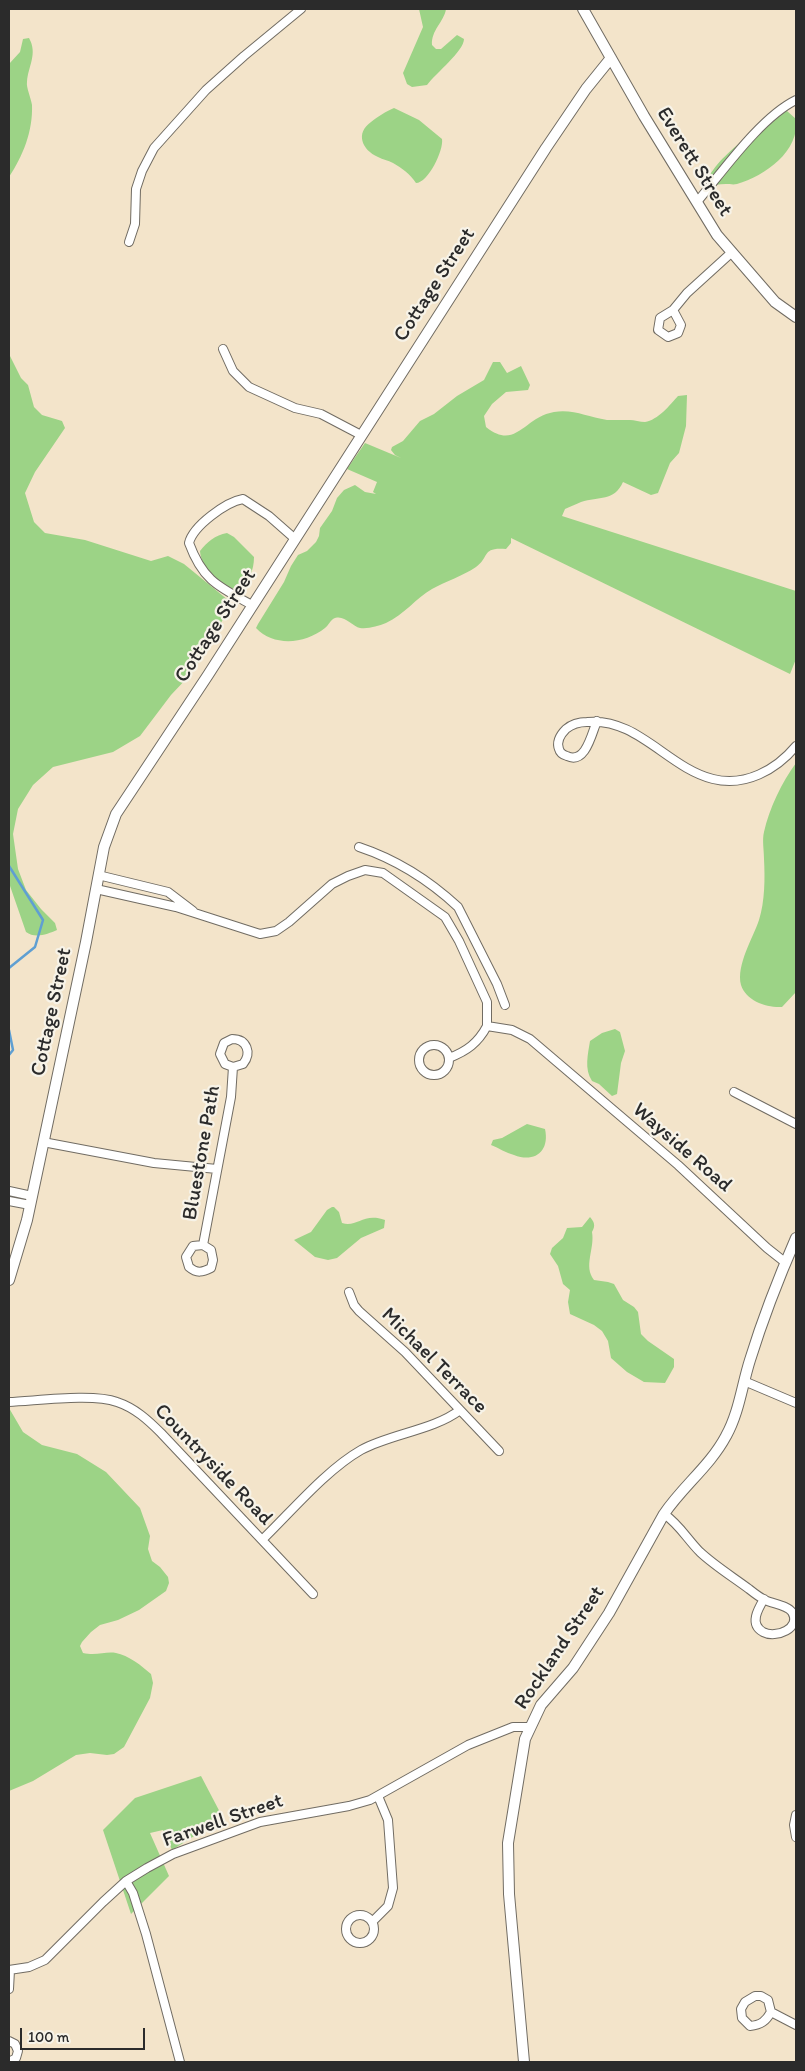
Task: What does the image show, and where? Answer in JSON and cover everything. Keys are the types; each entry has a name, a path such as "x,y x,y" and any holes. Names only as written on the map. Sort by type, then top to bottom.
{"street":[{"path":"129,242 135,224 136,189 142,171 154,148 206,90 301,9"},
{"name":"Everett Street","path":"583,9 654,135 717,235 775,302 796,317"},
{"name":"Cottage Street","path":"9,1280 17,1257 31,1201 98,875 107,836 116,814 546,148 586,89 611,58"},
{"path":"697,202 756,131 779,111 796,100"},
{"path":"673,310 686,293 731,253"},
{"path":"223,349 233,371 249,387 295,408 321,414 361,435"},
{"path":"252,605 212,582 196,561 188,543 194,530 228,505 243,499 269,516 294,538"},
{"path":"597,721 586,750 578,756 571,758 562,754 559,749 558,740 568,727 580,722 597,721 629,730 687,768 713,779 732,781 757,776 772,769 786,758 796,746"},
{"path":"359,847 391,859 458,906 505,1005"},
{"path":"375,871 381,856"},
{"path":"96,889 176,908 260,934 276,931 292,921 332,884 365,870 383,873 445,917 459,941 486,1002 487,1026 475,1045 463,1053 449,1058"},
{"path":"98,875 168,892 196,914"},
{"path":"445,917 458,906"},
{"path":"473,972 488,966"},
{"name":"Wayside Road","path":"487,1026 512,1030 530,1039 678,1165 767,1248 786,1263"},
{"name":"Bluestone Path","path":"203,1245 231,1097 233,1067"},
{"path":"734,1092 796,1124"},
{"path":"43,1142 154,1163 218,1169"},
{"path":"9,1191 31,1201"},
{"path":"9,1201 31,1201"},
{"name":"Rockland Street","path":"524,2062 509,1894 508,1842 522,1749 529,1726 541,1705 573,1668 609,1613 674,1499 718,1450 734,1420 755,1344 796,1238"},
{"name":"Michael Terrace","path":"349,1292 354,1305 359,1311 400,1346 499,1451"},
{"path":"744,1381 796,1403"},
{"name":"Countryside Road","path":"9,1402 94,1398 115,1401 134,1410 161,1433 313,1594"},
{"path":"262,1540 328,1476 352,1456 372,1445 448,1418 460,1410"},
{"path":"664,1514 676,1523 702,1553 764,1599 785,1607 793,1614 792,1624 785,1632 769,1635 756,1626 756,1615 764,1599"},
{"name":"Farwell Street","path":"10,1970 29,1968 45,1960 126,1881 173,1854 254,1824 285,1816 349,1806 378,1796 468,1745 513,1727 529,1726"},
{"path":"372,1922 388,1906 393,1888 388,1820 378,1796"},
{"path":"796,1815 794,1824 796,1837"},
{"path":"126,1881 133,1894 146,1934 180,2062"},
{"path":"9,1989 10,1970"},
{"path":"771,2012 796,2025"},
{"path":"9,2041 15,2044 18,2050 16,2058 9,2062"}],"green space":[{"path":"419,9 446,9 433,35 432,45 436,49 441,49 457,35 464,39 455,56 427,85 412,87 407,84 403,73 423,27"},
{"path":"29,38 33,49 27,84 32,105 31,124 23,152 9,177 9,64 20,52 23,39"},
{"path":"394,108 419,120 442,139 438,158 430,172 421,182 416,183 400,167 372,154 362,141 363,131 366,126"},
{"path":"787,111 796,119 796,131 792,142 779,160 759,175 748,180 736,184 706,187 715,167 725,156 762,126 782,112"},
{"path":"9,354 21,378 28,385 34,407 42,415 62,421 65,428 35,472 25,493 34,522 45,533 85,540 151,561 168,556 184,564 228,600 230,605 208,649 140,736 113,752 53,767 33,785 18,809 13,834 18,869 26,890 55,923 57,930 37,935 26,932 9,883"},
{"path":"493,362 500,362 507,373 521,366 530,385 528,390 506,392 492,404 484,416 486,427 496,433 505,435 513,434 544,415 561,411 574,412 607,420 650,421 667,408 678,396 687,395 686,426 679,453 670,463 658,493 651,495 623,482 611,496 579,503 565,509 562,516 796,591 796,659 790,674 511,538 511,543 506,549 489,551 476,567 432,589 399,616 383,624 370,628 360,628 344,619 337,618 333,619 317,633 299,640 290,641 280,641 272,638 256,628 298,555 307,551 316,542 320,528 332,511 337,498 344,490 355,485 365,492 376,494 373,492 377,482 347,469 365,443 401,458 395,455 391,450 392,447 403,441 420,421 434,414 457,396 484,380"},
{"path":"227,533 234,537 254,557 250,575 245,583 237,589 224,585 212,576 201,557 200,551 205,545 219,535"},
{"path":"796,763 796,992 782,1007 776,1007 764,1005 747,995 741,985 740,977 743,960 759,920 762,905 764,882 763,838 766,823 777,796"},
{"path":"615,1029 620,1032 625,1051 621,1063 617,1094 612,1096 599,1084 592,1081 588,1072 587,1061 590,1041 602,1033"},
{"path":"527,1124 545,1129 545,1144 539,1154 528,1158 521,1157 491,1145 493,1140 502,1138"},
{"path":"332,1207 339,1212 342,1223 352,1224 366,1219 377,1218 385,1220 384,1228 361,1238 337,1258 328,1260 315,1257 294,1240 311,1232 327,1210"},
{"path":"590,1217 594,1225 589,1263 591,1275 594,1280 614,1284 623,1300 638,1312 641,1334 674,1359 674,1367 665,1383 644,1382 627,1372 611,1358 608,1341 602,1331 594,1325 570,1314 568,1302 570,1290 563,1284 558,1266 550,1254 552,1248 563,1238 567,1228 582,1227"},
{"path":"9,1408 23,1432 42,1445 77,1454 106,1472 140,1508 150,1536 148,1549 152,1561 168,1577 169,1583 166,1591 139,1610 118,1620 100,1625 91,1632 80,1646 83,1653 121,1654 135,1661 151,1674 153,1683 150,1698 124,1747 114,1754 90,1753 76,1755 33,1781 9,1791"},
{"path":"201,1776 223,1818 172,1850 163,1830 150,1833 169,1876 131,1914 103,1830 135,1798"}],"waterway":[{"path":"9,866 43,920 35,947 9,968"},
{"path":"9,1030 13,1050 9,1055"}]}
